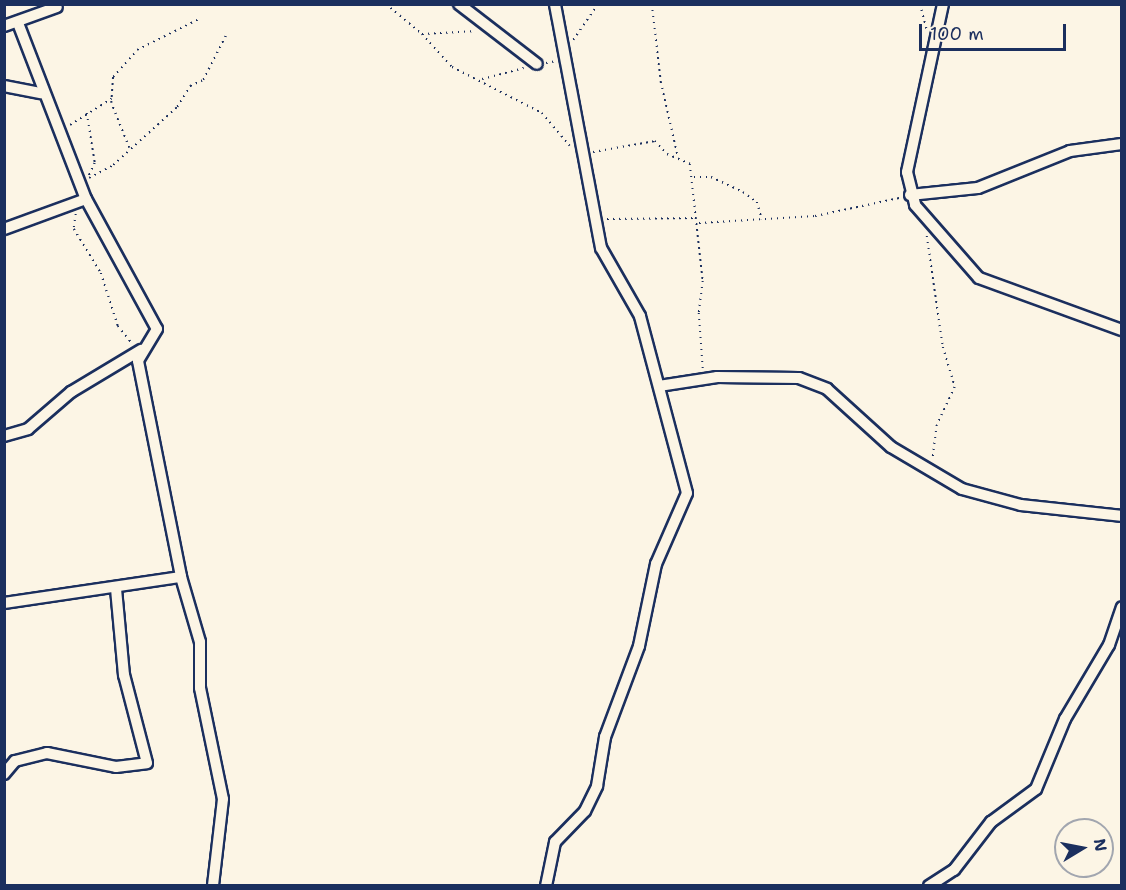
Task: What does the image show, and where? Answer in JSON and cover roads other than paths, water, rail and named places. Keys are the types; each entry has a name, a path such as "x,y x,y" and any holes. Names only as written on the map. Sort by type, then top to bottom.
{"street":[{"path":"459,4 537,64"},
{"path":"546,885 555,842 585,811 597,786 605,737 639,646 656,564 686,500 659,386 637,308 601,248 598,219 555,4"},
{"path":"942,5 907,172 910,195 923,215 979,278 1122,330"},
{"path":"4,26 18,23 57,7"},
{"path":"4,436 28,429 71,392 140,351 157,333 154,321 83,200 41,93 18,23"},
{"path":"4,86 41,93"},
{"path":"910,195 978,188 1070,151 1122,144"},
{"path":"4,230 83,200"},
{"path":"140,351 139,369 181,577 200,642 200,688 224,799 213,885"},
{"path":"659,386 704,379 782,376 814,383 846,403 891,447 931,472 998,501 1122,516"},
{"path":"4,603 116,589 181,577"},
{"path":"4,774 15,760 47,753 116,766 147,763 124,675 116,589"},
{"path":"929,885 954,870 991,822 1036,789 1065,719 1109,645 1122,607"}]}
